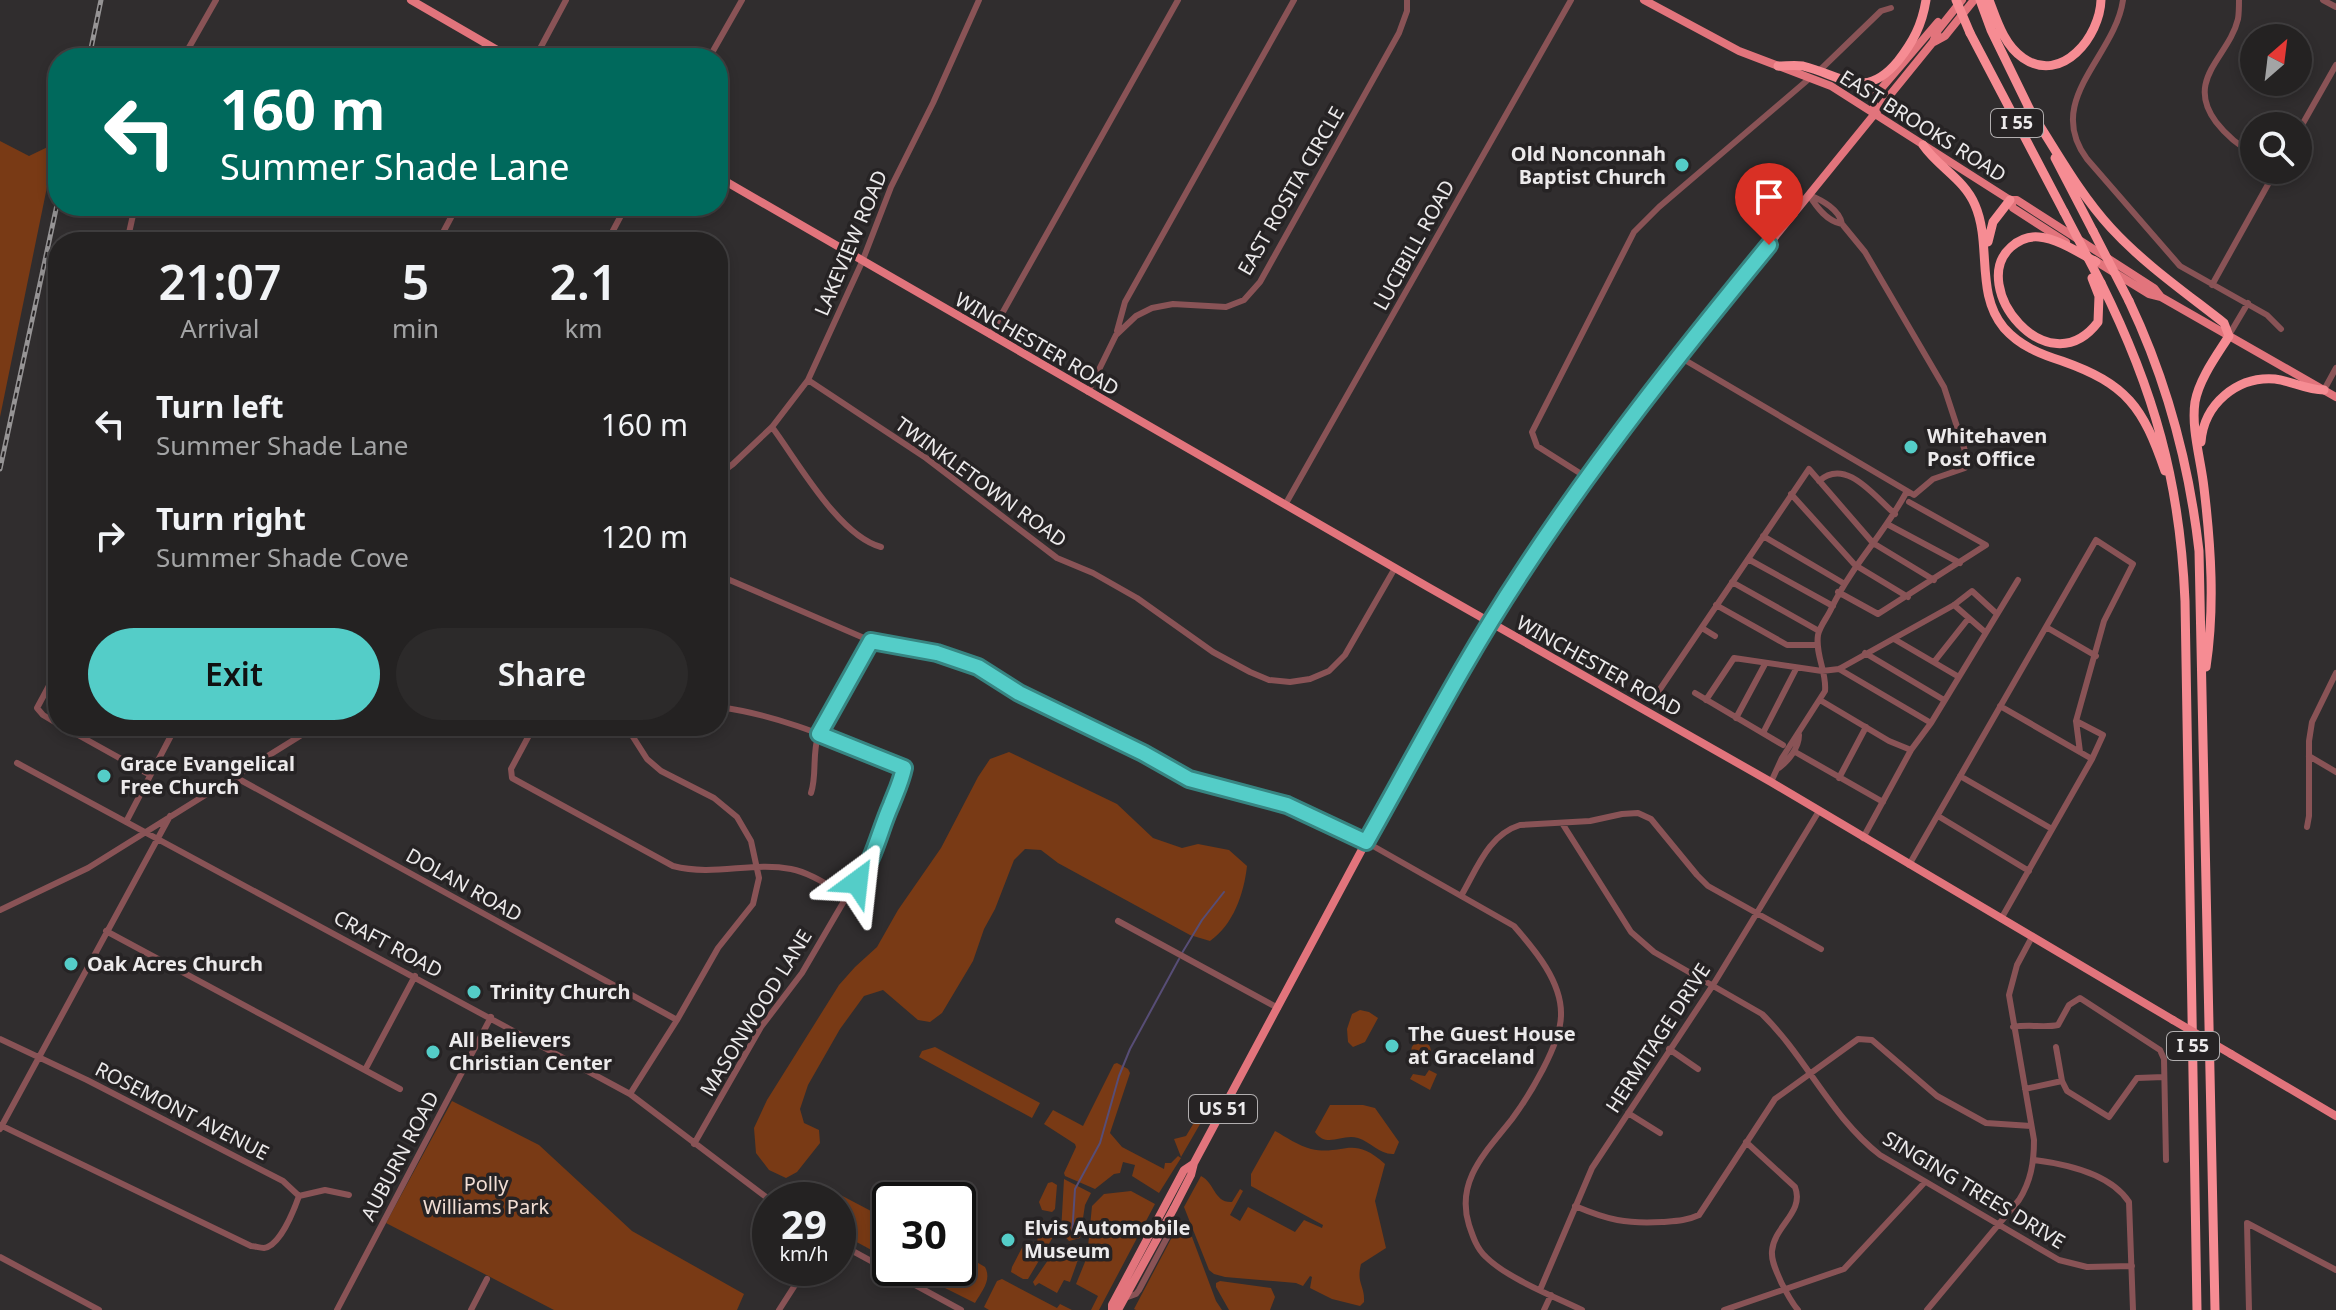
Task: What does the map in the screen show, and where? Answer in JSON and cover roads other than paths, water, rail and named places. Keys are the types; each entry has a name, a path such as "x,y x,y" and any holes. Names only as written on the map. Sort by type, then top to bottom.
{"highway":[{"path":"1778,66 1801,66 1814,74 1861,84 1883,77 1913,40 1926,0"},
{"path":"1915,49 1927,21 1926,0"},
{"name":"I 55","path":"1959,0 1970,33 2083,249 2086,265 2097,280 2147,384 2177,503 2185,601 2197,1310"},
{"name":"I 55","path":"1977,0 1989,7 2028,107 2149,345 2169,401 2190,486 2199,551 2215,1310"},
{"path":"1989,7 2015,51 2030,62 2051,66 2066,60 2088,39 2097,23 2101,0"},
{"path":"2028,107 2089,200 2113,230 2141,257 2224,323 2229,336 2203,381 2195,403 2209,527 2210,642 2203,690"},
{"path":"1923,145 1935,162 1964,187 1974,203 1983,233 1986,284 1993,310 2004,328 2017,341 2034,351 2099,376 2118,388 2135,406 2151,433 2177,503"},
{"path":"1986,267 1990,229 1998,213 2010,200"},
{"path":"2096,262 2053,241 2029,238 2009,248 1999,274 2003,298 2017,321 2034,335 2061,345 2082,340 2098,322 2097,280"},
{"path":"2201,461 2201,440 2206,420 2219,399 2235,388 2256,380 2274,379 2310,390 2324,390"}],"main road":[{"path":"411,0 494,48"},
{"path":"1644,0 1739,51 1778,66"},
{"path":"1874,113 1874,97 1959,0"},
{"name":"US 51","path":"1115,1310 1125,1298 1170,1216 1194,1163 1366,842 1490,623 1586,477 1678,356 1933,42 1959,0"},
{"name":"US 51","path":"1933,42 1945,36 1977,0"},
{"name":"EAST BROOKS ROAD","path":"1814,74 2154,288 2161,297"},
{"name":"WINCHESTER ROAD","path":"728,183 1771,782 2336,1116"},
{"name":"EAST BROOKS ROAD","path":"2010,200 2013,208 2096,262 2336,397"},
{"name":"US 51","path":"1115,1310 1184,1170 1194,1163"}],"street":[{"path":"189,48 216,0"},
{"path":"540,48 566,0"},
{"path":"715,48 742,0"},
{"name":"LAKEVIEW ROAD","path":"728,468 772,427 808,380 862,262 891,187 979,0"},
{"path":"990,335 1178,0"},
{"path":"1116,335 1125,302 1294,0"},
{"name":"EAST ROSITA CIRCLE","path":"1088,392 1116,335 1136,316 1152,308 1173,304 1226,307 1244,300 1260,282 1399,33 1407,11 1407,0"},
{"name":"LUCIBILL ROAD","path":"1285,505 1571,0"},
{"path":"2123,0 2113,33 2075,99 2071,114 2074,136 2087,159 2174,260 2184,269 2248,303 2271,318 2281,329"},
{"path":"2239,0 2238,20 2207,77 2205,98 2211,114 2227,134 2240,144"},
{"path":"2323,0 2336,7"},
{"path":"1586,477 1537,446 1532,432 1627,242 1659,207 1814,74 1881,11 1891,8"},
{"path":"2309,112 2336,65"},
{"path":"2212,285 2268,184"},
{"path":"1771,782 1788,761 1790,749 1800,740 1799,735 1826,687 1817,645 1819,631 1843,583 1911,493 1933,479 1965,468 1968,460 1944,387 1865,252 1842,224 1835,223 1817,208 1809,195"},
{"path":"2229,336 2248,303"},
{"path":"1678,356 1911,493"},
{"path":"2324,390 2336,368"},
{"name":"TWINKLETOWN ROAD","path":"808,380 926,458 1057,558 1093,573 1137,598 1213,652 1269,680 1290,682 1310,679 1329,671 1345,655 1395,568"},
{"path":"772,427 842,523 857,536 881,547"},
{"path":"1654,698 1809,469 1873,543 1934,580"},
{"path":"1819,481 1832,472 1846,473 1895,514"},
{"path":"1791,494 1855,565 1908,597"},
{"path":"1838,592 1878,614 1986,545 1909,502"},
{"path":"1887,524 1960,563"},
{"path":"1763,536 1843,583"},
{"path":"1909,865 2096,540 2133,564 2104,621 2076,721 2080,752"},
{"path":"1748,559 1833,606"},
{"path":"728,579 871,641 937,653 978,667 1019,693 1134,748 1189,779 1287,805 1366,842 1514,926 1553,979 1561,1015 1558,1034 1546,1062 1514,1117 1473,1168 1467,1189 1466,1216 1474,1240 1486,1258 1540,1290 1582,1310"},
{"path":"1863,838 1911,750 1959,677 1994,612 2018,580"},
{"path":"1732,582 1819,631"},
{"path":"1706,700 1734,658 1796,669 1839,669 1954,605 1972,591 1994,612"},
{"path":"1716,605 1787,645 1817,645"},
{"path":"1954,605 1985,632"},
{"path":"1934,662 1968,619"},
{"path":"2046,627 2096,656"},
{"path":"1702,628 1715,636"},
{"path":"1894,639 1959,677"},
{"path":"811,793 815,783 813,756 819,734 871,641"},
{"path":"1865,653 1944,700"},
{"path":"1736,718 1765,664"},
{"path":"1763,733 1796,669"},
{"path":"1839,669 1931,723"},
{"path":"2307,827 2312,722 2336,673"},
{"path":"48,688 37,708 48,718"},
{"path":"1695,693 1883,802"},
{"path":"1820,700 1911,750"},
{"path":"2000,706 2092,759"},
{"path":"728,709 819,734"},
{"path":"2000,919 2103,735 2076,721"},
{"path":"1839,778 1866,727"},
{"name":"MASONWOOD LANE","path":"694,1144 761,1027 802,973 847,896 867,869 901,785 904,768 819,734"},
{"path":"80,736 150,775"},
{"path":"126,822 170,736"},
{"path":"0,910 88,868 300,736"},
{"path":"529,736 511,769 512,778 673,866 695,872 791,869 809,875 847,896"},
{"path":"630,1094 718,948 753,904 758,889 751,841 727,807 661,771 647,759 633,736"},
{"path":"2309,756 2336,772"},
{"name":"CRAFT ROAD","path":"17,763 630,1094 752,1187"},
{"path":"1960,776 2052,829"},
{"name":"DOLAN ROAD","path":"235,777 677,1020"},
{"name":"HERMITAGE DRIVE","path":"1540,1290 1592,1168 1713,985 1819,811"},
{"path":"1461,896 1490,845 1503,832 1520,825 1590,821 1638,813 1651,819 1708,886 1821,949"},
{"path":"170,815 1,1126 251,1246 264,1248 274,1244 299,1196 325,1190 349,1195"},
{"path":"1938,816 2029,871"},
{"name":"SINGING TREES DRIVE","path":"1562,823 1631,932 1654,952 1762,1014 1776,1027 1843,1120 1864,1143 2059,1260 2074,1265 2132,1266"},
{"path":"1118,921 1278,1008"},
{"path":"106,931 400,1089"},
{"path":"1927,1310 2000,1225 2026,1188 2034,1160 2009,995 2017,965 2032,937"},
{"path":"365,1070 415,976"},
{"path":"2013,1027 2058,1025 2069,1005 2083,998 2160,1050 2164,1056 2166,1160"},
{"name":"AUBURN ROAD","path":"337,1310 491,1017"},
{"name":"ROSEMONT AVENUE","path":"0,1039 283,1181 299,1196"},
{"path":"1575,1206 1626,1224 1688,1220 1699,1215 1775,1099 1858,1039 1872,1040 1937,1096 1986,1123 2031,1126"},
{"path":"2056,1047 2065,1089 2102,1114 2111,1116 2137,1078 2164,1077"},
{"path":"1669,1049 1698,1069"},
{"path":"2025,1089 2062,1081"},
{"path":"1628,1113 1660,1133"},
{"path":"1746,1142 1795,1187 1799,1196 1796,1207 1775,1238 1772,1250 1773,1262 1784,1289 1798,1310"},
{"path":"2034,1160 2071,1165 2123,1193 2129,1202 2133,1310"},
{"path":"1724,1310 1844,1269 1925,1182"},
{"path":"2249,1310 2247,1223 2336,1270"},
{"path":"856,1253 961,1310"},
{"path":"0,1257 99,1310"},
{"path":"471,1310 487,1279"},
{"path":"779,1310 794,1286"},
{"path":"1544,1310 1551,1295"}],"waterway":[{"path":"1182,953 1224,892"},
{"path":"1072,1236 1075,1189 1100,1143 1130,1049 1179,959"}],"railway":[{"path":"91,48 101,0"},
{"path":"51,232 55,216"},
{"path":"0,469 48,246"}],"place":[{"name":"Old Nonconnah Baptist Church","path":"1682,165"},
{"name":"Whitehaven Post Office","path":"1911,447"},
{"name":"Grace Evangelical Free Church","path":"104,776"},
{"name":"Oak Acres Church","path":"71,964"},
{"name":"Trinity Church","path":"474,992"},
{"name":"The Guest House at Graceland","path":"1392,1046"},
{"name":"All Believers Christian Center","path":"433,1052"},
{"name":"Elvis Automobile Museum","path":"1008,1240"}],"park label":[{"name":"Polly Williams Park","path":"486,1196"}]}
